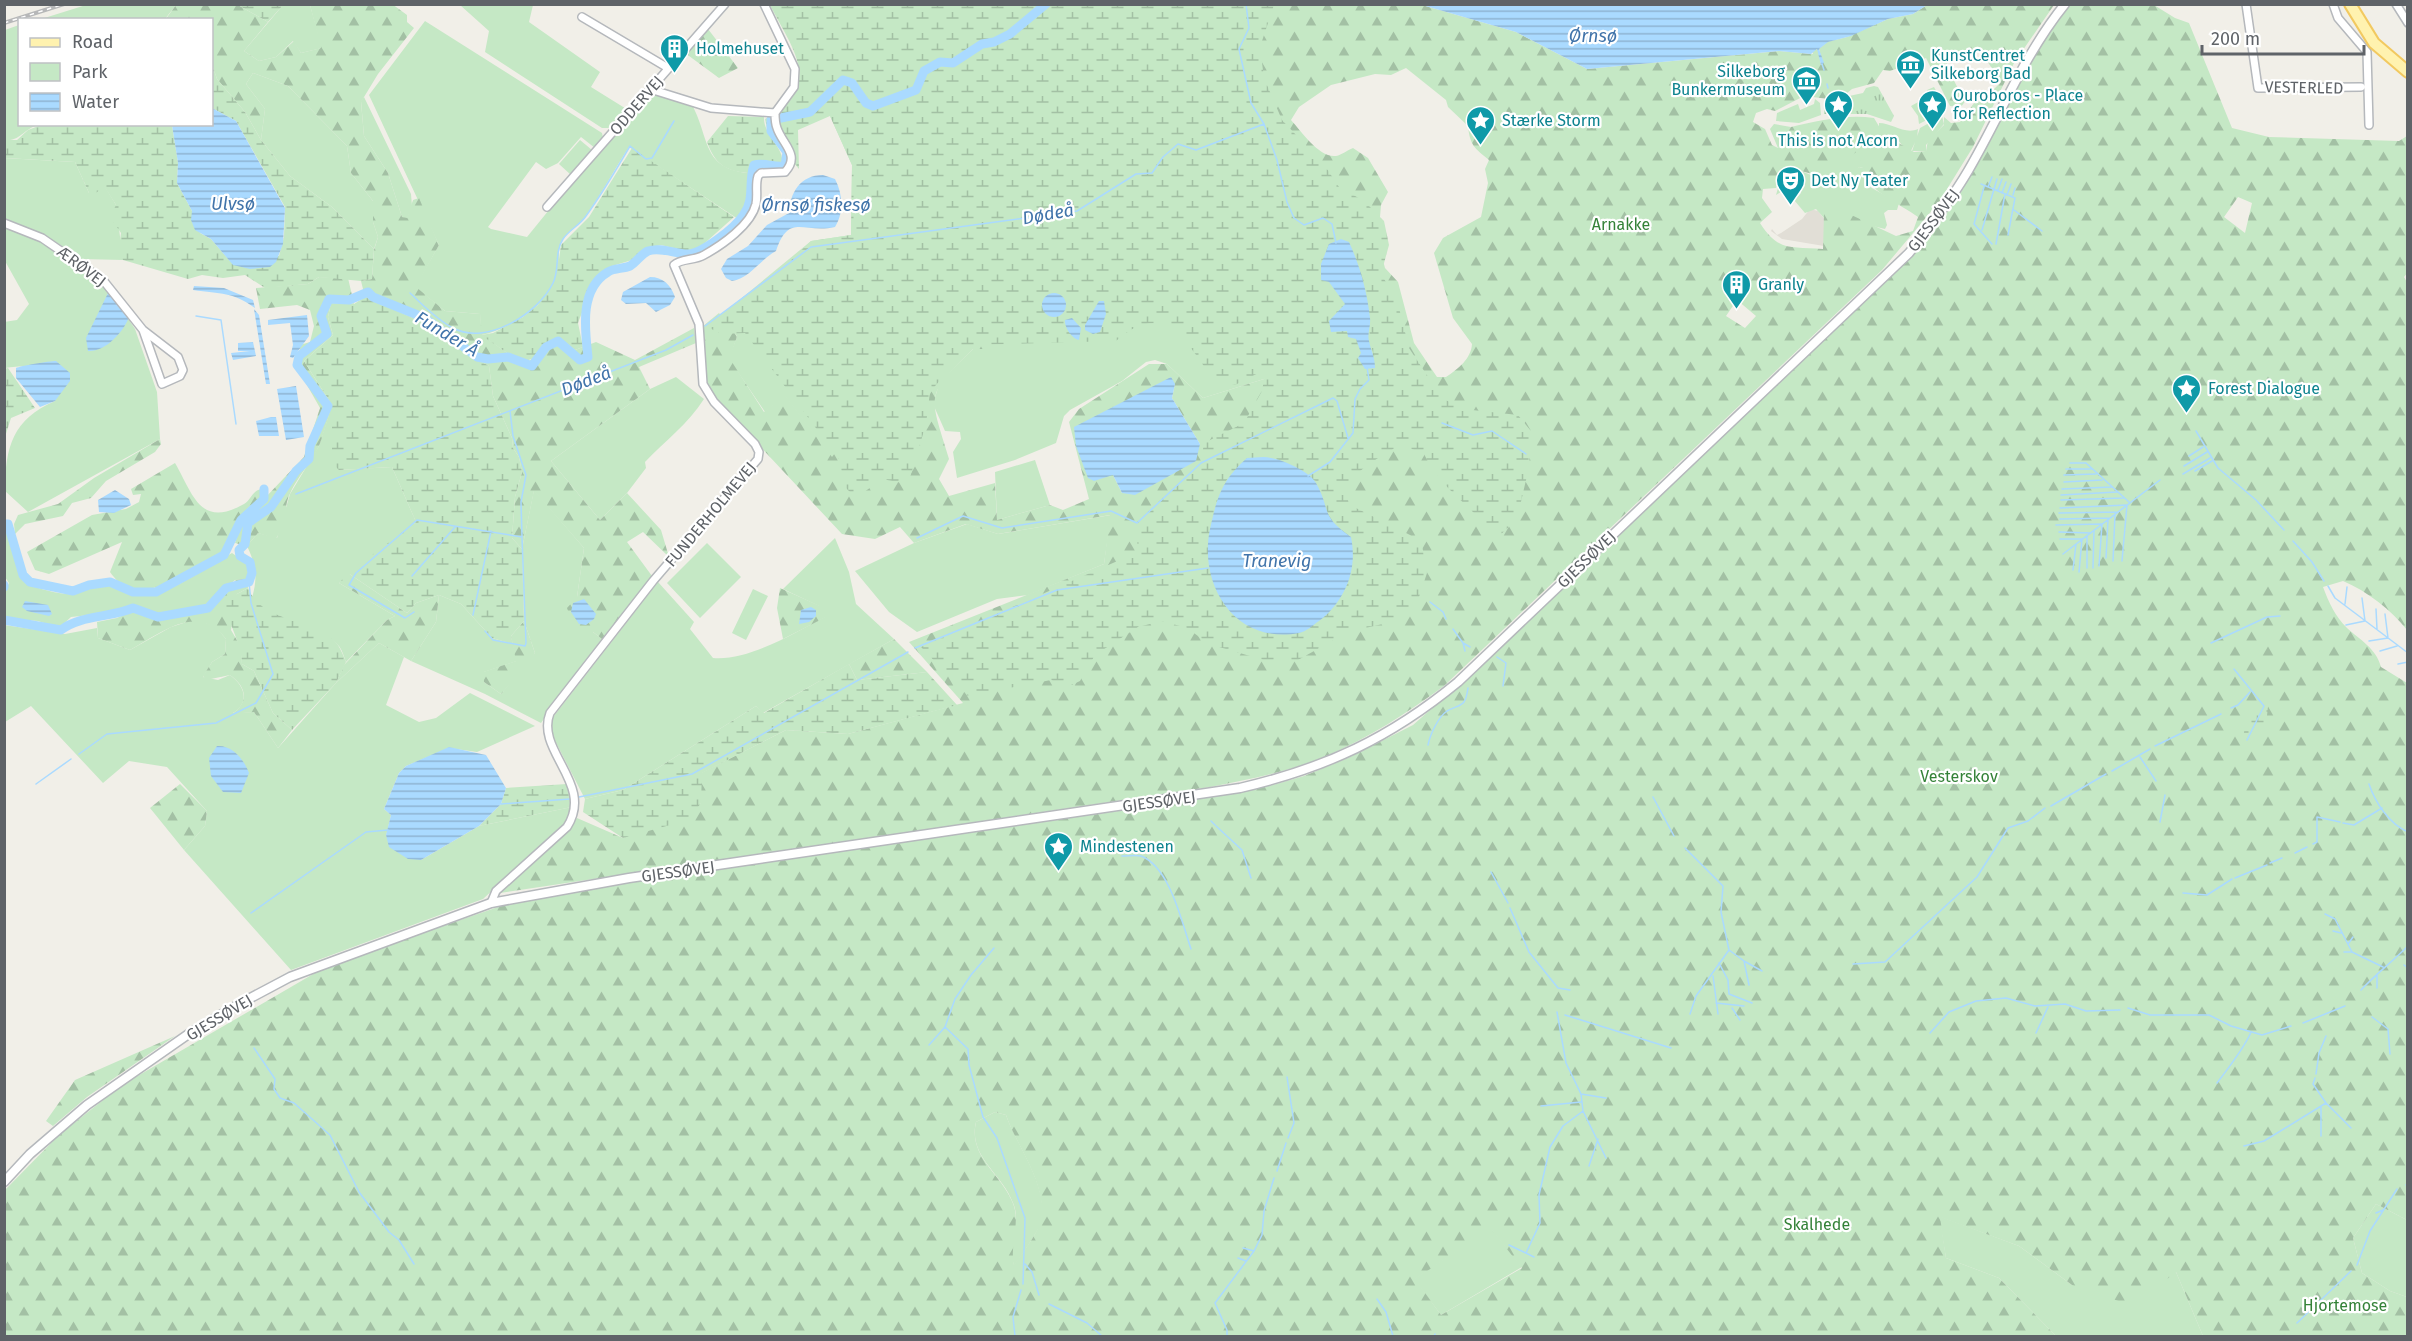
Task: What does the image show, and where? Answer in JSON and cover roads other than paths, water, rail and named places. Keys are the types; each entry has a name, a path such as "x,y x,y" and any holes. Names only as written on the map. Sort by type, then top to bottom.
{"main road":[{"path":"2350,4 2374,43 2408,72"}],"street":[{"name":"ODDERVEJ","path":"547,207 725,4"},
{"path":"650,89 711,108 775,113 794,87 795,69 764,4"},
{"name":"GJESSØVEJ","path":"4,1182 30,1154 87,1105 190,1033 241,1003 290,977 491,903 628,878 1240,788 1322,765 1375,740 1427,707 1458,681 1909,253 1932,225 1967,172 2016,75 2065,4"},
{"name":"VESTERLED","path":"2246,4 2258,88 2361,87"},
{"path":"2332,4 2337,18 2367,52 2369,124"},
{"path":"2396,4 2408,23"},
{"path":"582,17 668,68"},
{"name":"FUNDERHOLMEVEJ","path":"491,903 496,891 567,826 575,813 572,786 547,732 549,713 653,581 758,459 759,452 755,444 714,402 703,384 699,324 674,265 679,261 693,260 702,256 744,224 754,212 757,180 761,172 780,173 789,168 791,153 776,123 775,113"},
{"name":"ÆRØVEJ","path":"4,223 42,238 81,262 103,279 143,330 178,357 183,370 180,376 162,384 143,330"}],"water":[{"name":"Ørnsø","path":"1927,4 1913,14 1888,19 1851,36 1828,42 1819,49 1824,63 1821,65 1817,49 1811,54 1779,51 1587,69 1516,32 1422,5"},
{"name":"Ulvsø","path":"213,109 236,121 285,208 283,244 276,262 270,267 250,269 233,265 211,239 195,230 191,220 192,211 177,183 178,163 172,126 213,126"},
{"name":"Ørnsø fiskesø","path":"823,175 835,179 840,191 841,210 835,227 792,228 781,239 776,251 744,277 732,281 726,278 721,269 727,259 748,246 767,225 789,213 794,192 802,182 808,178"},
{"path":"1341,239 1349,242 1362,279 1370,318 1369,338 1375,368 1365,369 1358,358 1361,353 1356,339 1348,337 1347,331 1331,332 1329,321 1345,304 1329,282 1321,280 1321,264 1329,244"},
{"path":"650,277 663,280 671,289 675,297 670,305 656,312 646,303 626,304 621,300 623,292"},
{"path":"194,286 224,288 253,300 255,308 233,296 193,290"},
{"path":"109,291 129,317 122,329 107,345 88,351 86,338"},
{"path":"1054,293 1062,297 1066,305 1062,313 1054,317 1046,313 1042,305 1046,297"},
{"path":"1099,301 1104,301 1106,314 1100,332 1093,334 1085,330 1085,325"},
{"path":"254,309 259,315 270,384 266,384"},
{"path":"307,315 309,336 293,358 290,357 293,345 290,323 268,325 268,320"},
{"path":"1072,318 1081,328 1079,340 1071,335 1066,326 1065,320"},
{"path":"253,342 256,356 233,360 231,353 250,351 238,351 238,343"},
{"path":"56,361 70,373 70,381 55,401 40,407 16,378 16,368"},
{"path":"1171,377 1175,384 1172,398 1200,444 1196,461 1135,495 1122,493 1113,475 1094,481 1088,478 1076,446 1074,427"},
{"path":"296,386 304,437 286,440 277,389"},
{"path":"276,417 279,436 259,436 256,421"},
{"name":"Tranevig","path":"1247,458 1276,459 1308,475 1316,483 1334,523 1351,537 1353,561 1351,573 1342,594 1328,613 1302,632 1277,634 1257,630 1240,620 1226,607 1216,590 1210,571 1208,550 1210,529 1218,498 1226,482"},
{"path":"115,490 129,499 131,505 114,513 99,512 98,500"},
{"path":"584,599 596,614 594,619 586,625 579,624 571,612 573,603"},
{"path":"25,601 48,605 52,614 49,616 27,611 22,607"},
{"path":"811,607 816,610 816,616 809,622 799,624 801,610"},
{"path":"217,746 232,750 247,768 249,773 241,793 223,792 211,776 209,758"},
{"path":"449,747 486,755 506,788 501,804 479,826 421,860 408,859 389,847 386,835 391,815 384,809 399,773 406,766"}],"waterway":[{"name":"Funder Å","path":"4,620 61,630 86,619 133,608 158,617 208,608 226,588 249,582 252,573 250,562 240,556 239,550 245,544 248,523 271,507 296,471 309,459 310,446 328,406 297,365 299,356 327,334 321,316 329,299 349,300 368,292 373,297 425,318 477,357 488,359 508,357 532,366 546,347 558,341 580,360 588,357 586,311 592,289 599,279 610,271 630,266 648,251 662,250 685,254 708,246 734,226 747,208 754,165 785,166 787,152 771,131 771,120 810,112 843,80 852,83 866,103 873,106 916,90 924,71 940,62 953,63 982,44 994,42 1010,34 1046,4"},
{"name":"Dødeå","path":"705,326 811,247 1077,211 1136,174 1152,173 1163,157 1178,144 1196,150 1264,124 1251,103 1239,49 1249,28 1246,4"},
{"path":"1822,64 1824,70"},
{"path":"1827,84 1828,88"},
{"path":"410,293 441,321 466,333 495,330 523,316 546,295 555,278 560,244 586,216 630,146 646,159 652,158 674,121"},
{"path":"1264,124 1277,160 1287,202 1294,218 1304,225 1323,218 1332,224 1336,243"},
{"path":"1988,187 1992,177"},
{"path":"1982,230 1997,179"},
{"path":"1998,190 2002,179"},
{"path":"2002,193 2006,182"},
{"path":"1981,184 2015,198 2008,235"},
{"path":"2007,195 2011,184"},
{"path":"1984,187 1974,224 1992,244"},
{"path":"2013,195 2015,188"},
{"path":"1996,244 2005,194"},
{"path":"2014,210 2042,231"},
{"path":"196,316 221,320 236,424"},
{"path":"296,494 666,350 693,335"},
{"path":"1308,476 1330,462 1353,433 1355,399 1360,389 1369,380 1367,367"},
{"path":"917,538 963,516 1002,528 1111,511 1137,523 1201,463 1333,398 1337,401 1348,438"},
{"path":"414,612 405,618 349,585 356,573 417,520 522,537 521,502 526,475 513,436 510,411"},
{"path":"1442,423 1473,435 1492,431 1526,454"},
{"path":"2196,431 2218,468 2256,500 2284,530"},
{"path":"2189,456 2203,447"},
{"path":"2184,466 2207,452"},
{"path":"2183,474 2210,458"},
{"path":"2195,471 2212,461"},
{"path":"2070,463 2086,463 2129,502"},
{"path":"2066,469 2092,469"},
{"path":"2064,475 2096,474"},
{"path":"2064,482 2102,480"},
{"path":"2063,554 2160,480"},
{"path":"2062,489 2112,487"},
{"path":"4,524 8,524 23,575 30,582 73,591 89,585 110,582 133,592 156,592 224,555 241,520 264,499 264,489"},
{"path":"2061,495 2117,492"},
{"path":"2061,500 2123,498"},
{"path":"2060,508 2127,505 2122,561"},
{"path":"2059,513 2118,512"},
{"path":"2113,561 2115,514"},
{"path":"2060,519 2110,518"},
{"path":"2106,558 2108,520"},
{"path":"2056,525 2102,524 2099,566"},
{"path":"412,576 455,527"},
{"path":"2093,568 2094,530"},
{"path":"473,615 491,531"},
{"path":"2059,532 2091,533"},
{"path":"2087,536 2087,568"},
{"path":"485,631 493,640 525,646 522,538"},
{"path":"2060,539 2082,539 2079,572"},
{"path":"2293,541 2312,562 2324,581"},
{"path":"2073,570 2076,544"},
{"path":"915,648 1057,590 1208,568"},
{"path":"79,754 107,734 216,723 256,703 273,674 251,603 249,582"},
{"path":"2328,586 2335,598 2408,653"},
{"path":"2345,604 2347,587"},
{"path":"2346,625 2365,621 2362,598"},
{"path":"1430,602 1443,612 1446,619"},
{"path":"2376,609 2377,629"},
{"path":"2369,641 2388,638 2385,614"},
{"path":"2211,643 2267,617 2280,616"},
{"path":"1453,629 1463,643 1470,647"},
{"path":"1463,643 1465,651"},
{"path":"2380,651 2397,646"},
{"path":"579,797 692,774 908,652"},
{"path":"1497,657 1506,663 1503,686"},
{"path":"2398,664 2408,662"},
{"path":"2234,669 2264,706 2247,740"},
{"path":"1428,745 1441,717 1464,702 1468,688"},
{"path":"2231,708 2238,705 2250,692"},
{"path":"2155,746 2221,714"},
{"path":"2112,771 2150,749"},
{"path":"2140,757 2156,781"},
{"path":"36,784 71,759"},
{"path":"2051,806 2106,774"},
{"path":"2369,784 2384,812 2395,824 2408,832"},
{"path":"2160,822 2165,795"},
{"path":"1653,797 1674,836"},
{"path":"501,804 570,799"},
{"path":"1853,964 1885,962 1977,877 2008,828 2028,821 2045,808"},
{"path":"2343,823 2354,825 2382,808"},
{"path":"2313,844 2317,842 2317,817 2340,822"},
{"path":"1211,821 1215,825"},
{"path":"1216,826 1242,850 1251,878"},
{"path":"251,913 366,832 388,830"},
{"path":"2295,853 2307,847"},
{"path":"1685,848 1723,886 1721,912 1729,950 1696,996 1690,1014"},
{"path":"1122,856 1141,856 1151,862 1160,872 1174,897 1191,949"},
{"path":"2270,863 2282,858"},
{"path":"2235,878 2267,865"},
{"path":"1491,872 1508,903"},
{"path":"2183,893 2207,895 2232,879"},
{"path":"1510,908 1529,952 1558,988 1570,990"},
{"path":"2325,914 2335,919 2352,952 2383,967"},
{"path":"2333,931 2341,933"},
{"path":"2348,944 2353,937"},
{"path":"2361,990 2408,946"},
{"path":"929,1045 945,1027 955,999 971,975 994,948"},
{"path":"1729,950 1744,961 1749,985"},
{"path":"2344,952 2352,952"},
{"path":"1744,961 1762,971"},
{"path":"1719,963 1728,980 1729,994 1752,1003"},
{"path":"2404,965 2408,968"},
{"path":"2377,974 2377,988"},
{"path":"1713,976 1718,1014"},
{"path":"1930,1033 1949,1012 1976,1001 2006,998 2035,1006 2065,1004 2086,1011 2120,1010"},
{"path":"1716,1003 1744,1006"},
{"path":"2303,1023 2345,1006"},
{"path":"2036,1033 2048,1007"},
{"path":"1732,1008 1740,1020"},
{"path":"2128,1008 2150,1015 2209,1015 2231,1026 2262,1035 2291,1026"},
{"path":"1557,1012 1566,1063 1581,1094 1583,1111 1606,1158"},
{"path":"1565,1015 1671,1048"},
{"path":"2372,1017 2388,1029 2390,1054"},
{"path":"945,1027 968,1049 969,1065 983,1117 997,1138 1025,1218 1023,1284"},
{"path":"2217,1083 2251,1032"},
{"path":"2316,1074 2319,1053 2326,1036"},
{"path":"254,1048 275,1079 274,1089 280,1098 294,1103 330,1135 359,1192 389,1232 399,1240 414,1264"},
{"path":"1287,1077 1294,1123 1288,1138"},
{"path":"2315,1078 2313,1084 2326,1103 2351,1128"},
{"path":"1581,1094 1606,1098"},
{"path":"1541,1106 1581,1102"},
{"path":"2244,1146 2264,1141 2326,1103"},
{"path":"2321,1106 2321,1136"},
{"path":"1526,1253 1540,1223 1539,1195 1550,1147 1563,1126 1583,1111"},
{"path":"1589,1166 1598,1139"},
{"path":"1277,1171 1286,1143"},
{"path":"1227,1336 1227,1330 1215,1303 1254,1251 1262,1235 1264,1211 1274,1178"},
{"path":"2357,1265 2370,1231 2397,1189"},
{"path":"2376,1213 2383,1210"},
{"path":"1509,1245 1534,1257"},
{"path":"1243,1248 1254,1251"},
{"path":"1238,1258 1246,1261"},
{"path":"1025,1264 1032,1272 1039,1295"},
{"path":"2297,1323 2351,1271"},
{"path":"1015,1336 1013,1317 1021,1290"},
{"path":"1377,1299 1386,1312 1393,1336"},
{"path":"1049,1304 1087,1323 1102,1336"}],"railway":[{"path":"20,18 64,4"},
{"path":"4,23 18,19"}],"place":[{"name":"Holmehuset","path":"675,74"},
{"name":"KunstCentret Silkeborg Bad","path":"1910,90"},
{"name":"Silkeborg Bunkermuseum","path":"1806,106"},
{"name":"This is not Acorn","path":"1838,130"},
{"name":"Ouroboros - Place for Reflection","path":"1932,130"},
{"name":"Stærke Storm","path":"1481,146"},
{"name":"Det Ny Teater","path":"1790,206"},
{"name":"Granly","path":"1737,310"},
{"name":"Forest Dialogue","path":"2187,414"},
{"name":"Mindestenen","path":"1059,872"}],"park label":[{"name":"Arnakke","path":"1621,224"},
{"name":"Vesterskov","path":"1959,776"},
{"name":"Skalhede","path":"1817,1224"},
{"name":"Hjortemose","path":"2345,1305"}]}
